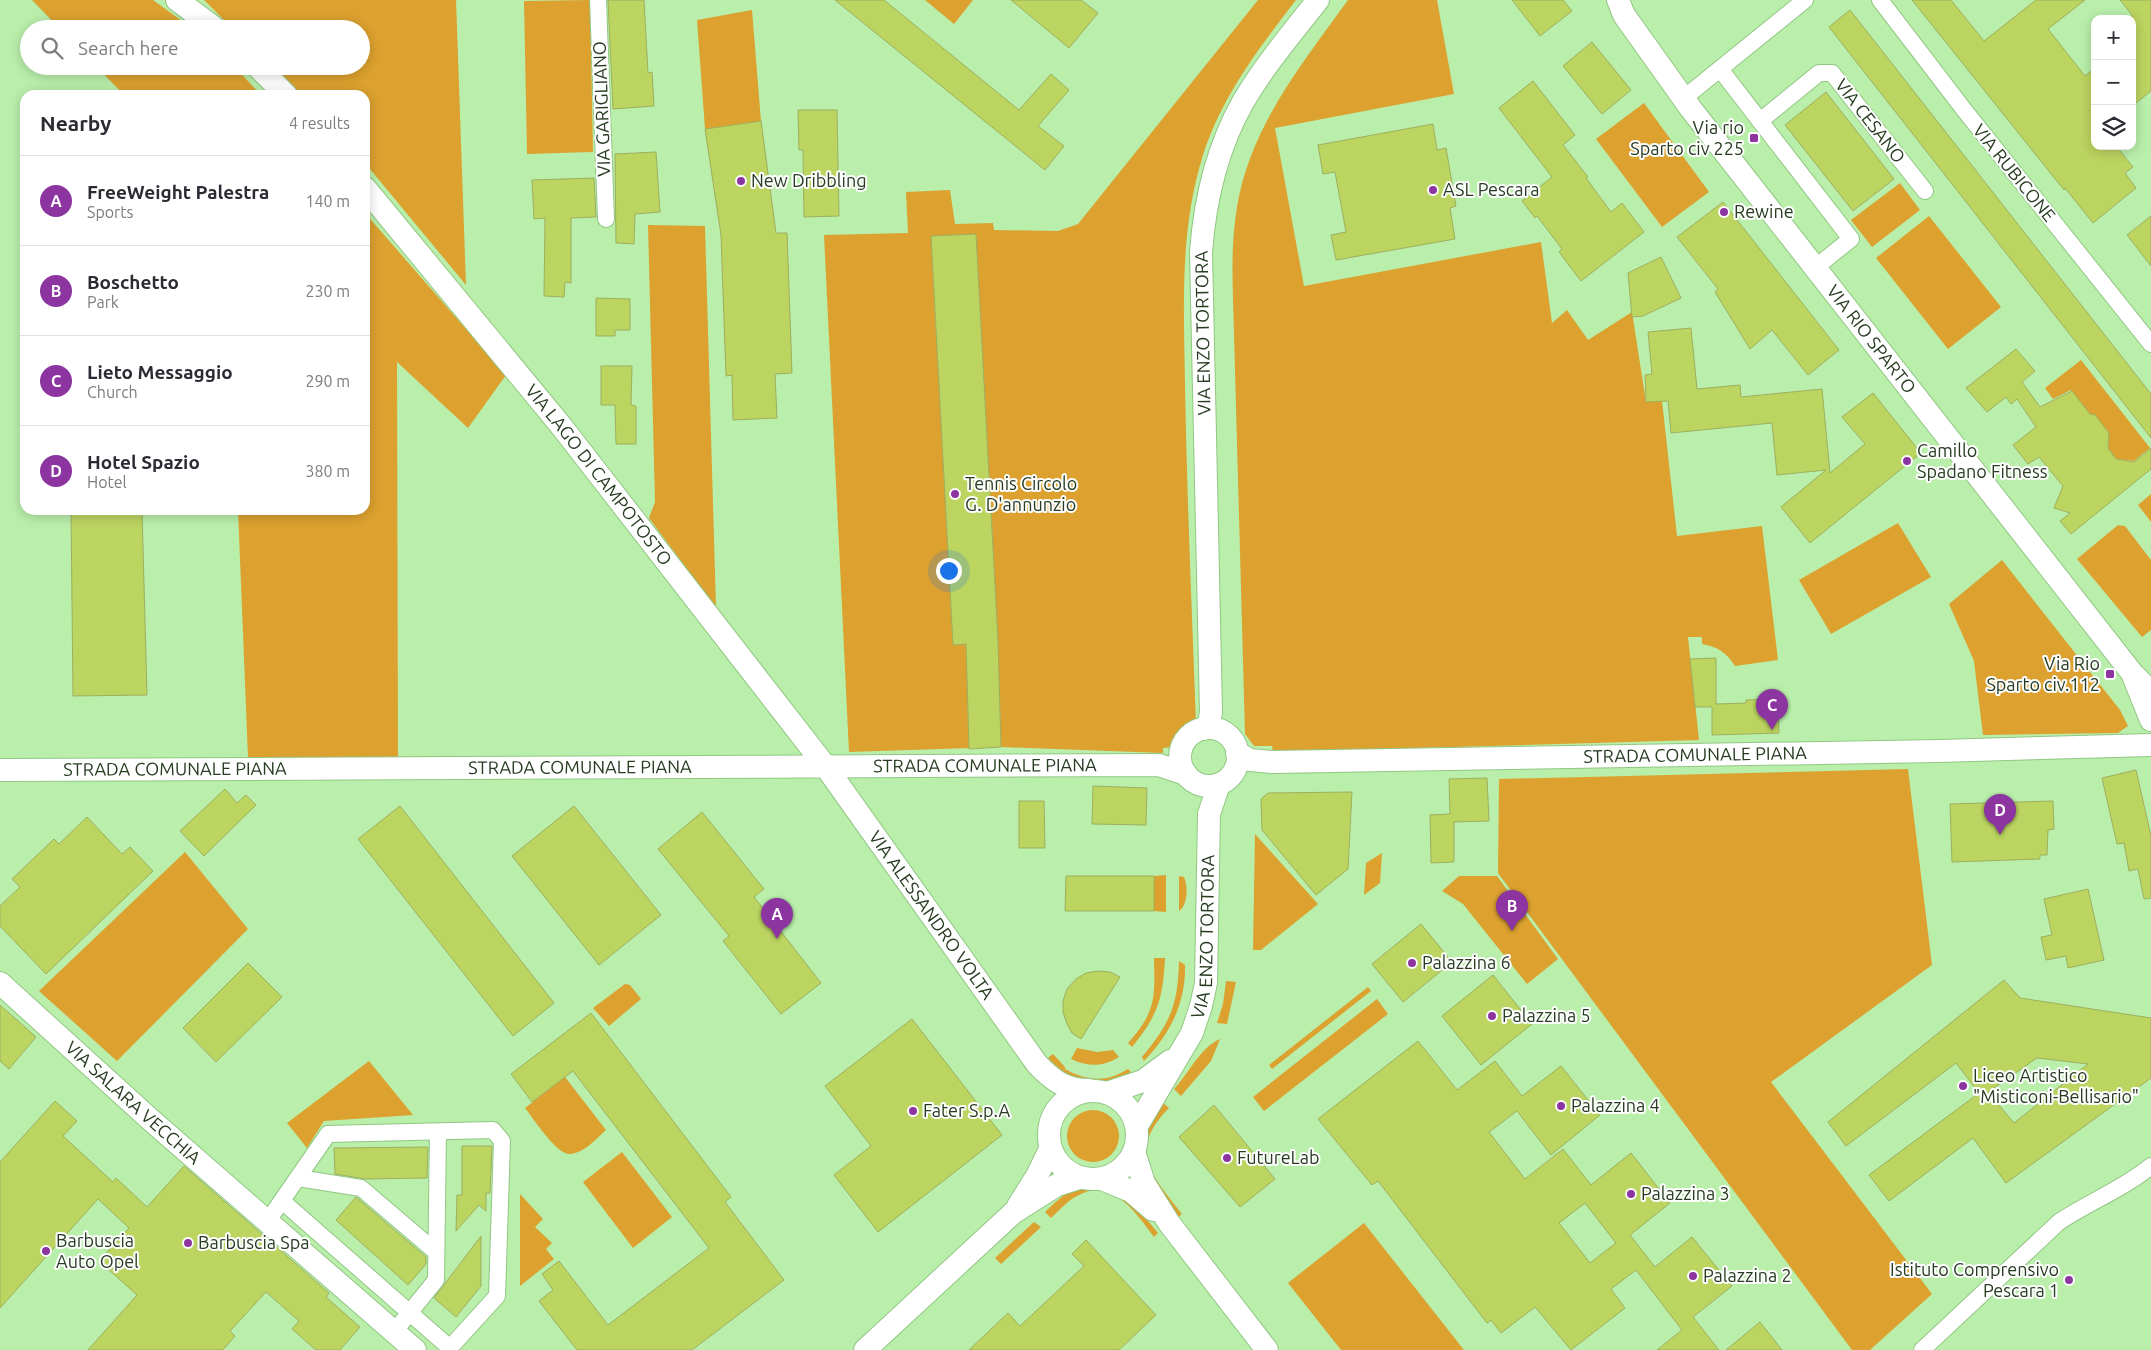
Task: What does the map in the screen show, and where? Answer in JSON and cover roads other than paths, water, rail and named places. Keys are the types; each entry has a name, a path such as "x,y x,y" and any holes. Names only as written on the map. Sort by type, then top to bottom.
{"street":[{"path":"177,0 204,20"},
{"name":"VIA GARIGLIANO","path":"598,0 606,219"},
{"name":"VIA ENZO TORTORA","path":"1213,731 1210,721 1201,259 1207,201 1221,149 1244,102 1265,70 1318,0"},
{"name":"VIA RIO SPARTO","path":"1618,0 1624,15 1684,98 2132,672 2150,704"},
{"path":"1684,98 1805,0"},
{"name":"VIA RUBICONE","path":"1880,0 1965,111 2151,344"},
{"path":"1720,69 1851,239 1816,267"},
{"name":"VIA CESANO","path":"1760,121 1819,74 1832,74 1925,191"},
{"path":"266,75 281,90"},
{"name":"VIA LAGO DI CAMPOTOSTO","path":"370,194 562,427 826,767"},
{"path":"1213,731 1233,742 1238,761 1209,780 1182,767 1181,752 1186,740 1213,731"},
{"name":"STRADA COMUNALE PIANA","path":"0,770 1159,765 1209,780 1259,762 1978,750 2140,745 2151,734"},
{"name":"STRADA COMUNALE PIANA","path":"1159,765 1172,760 1181,752"},
{"name":"STRADA COMUNALE PIANA","path":"1237,753 1259,762"},
{"name":"VIA ALESSANDRO VOLTA","path":"826,767 1037,1064 1050,1078 1060,1085 1072,1089 1098,1092"},
{"name":"VIA ENZO TORTORA","path":"1137,1126 1192,1033 1198,1018 1206,983 1209,780"},
{"name":"VIA SALARA VECCHIA","path":"0,983 152,1121 415,1350"},
{"name":"VIA ENZO TORTORA","path":"1098,1092 1143,1081 1178,1054"},
{"name":"VIA ALESSANDRO VOLTA","path":"1037,1064 1045,1084 1052,1117"},
{"path":"1098,1092 1121,1100 1131,1112 1137,1126 1137,1139 1134,1152 1122,1170 1112,1176 1090,1180 1079,1178 1066,1171 1057,1161 1050,1149 1049,1133 1052,1117 1058,1107 1067,1099 1098,1092"},
{"path":"267,1222 328,1134 493,1130 502,1141 497,1296 449,1349 282,1201"},
{"path":"394,1332 436,1280 438,1132"},
{"path":"1013,1213 1037,1176 1050,1149"},
{"path":"1134,1152 1144,1183 1169,1223 1267,1350"},
{"path":"1922,1350 2059,1222 2138,1176 2151,1166"},
{"path":"298,1178 361,1188 436,1252"},
{"path":"865,1350 1013,1213 1057,1185 1079,1178"},
{"path":"1102,1179 1131,1191 1169,1223"}],"place":[{"name":"Via rio Sparto civ 225","path":"1754,138"},
{"name":"New Dribbling","path":"741,181"},
{"name":"ASL Pescara","path":"1433,190"},
{"name":"Rewine","path":"1724,212"},
{"name":"Camillo Spadano Fitness","path":"1907,461"},
{"name":"Tennis Circolo G. D'annunzio","path":"955,494"},
{"name":"Via Rio Sparto civ.112","path":"2110,674"},
{"name":"Lieto Messaggio","path":"1772,730"},
{"name":"Hotel Spazio","path":"2000,835"},
{"name":"Boschetto","path":"1512,931"},
{"name":"FreeWeight Palestra","path":"777,939"},
{"name":"Palazzina 6","path":"1412,963"},
{"name":"Palazzina 5","path":"1492,1016"},
{"name":"Liceo Artistico \"Misticoni-Bellisario\"","path":"1963,1086"},
{"name":"Palazzina 4","path":"1561,1106"},
{"name":"Fater S.p.A","path":"913,1111"},
{"name":"FutureLab","path":"1227,1158"},
{"name":"Palazzina 3","path":"1631,1194"},
{"name":"Barbuscia Spa","path":"188,1243"},
{"name":"Barbuscia Auto Opel","path":"46,1251"},
{"name":"Palazzina 2","path":"1693,1276"},
{"name":"Istituto Comprensivo Pescara 1","path":"2069,1280"}]}
